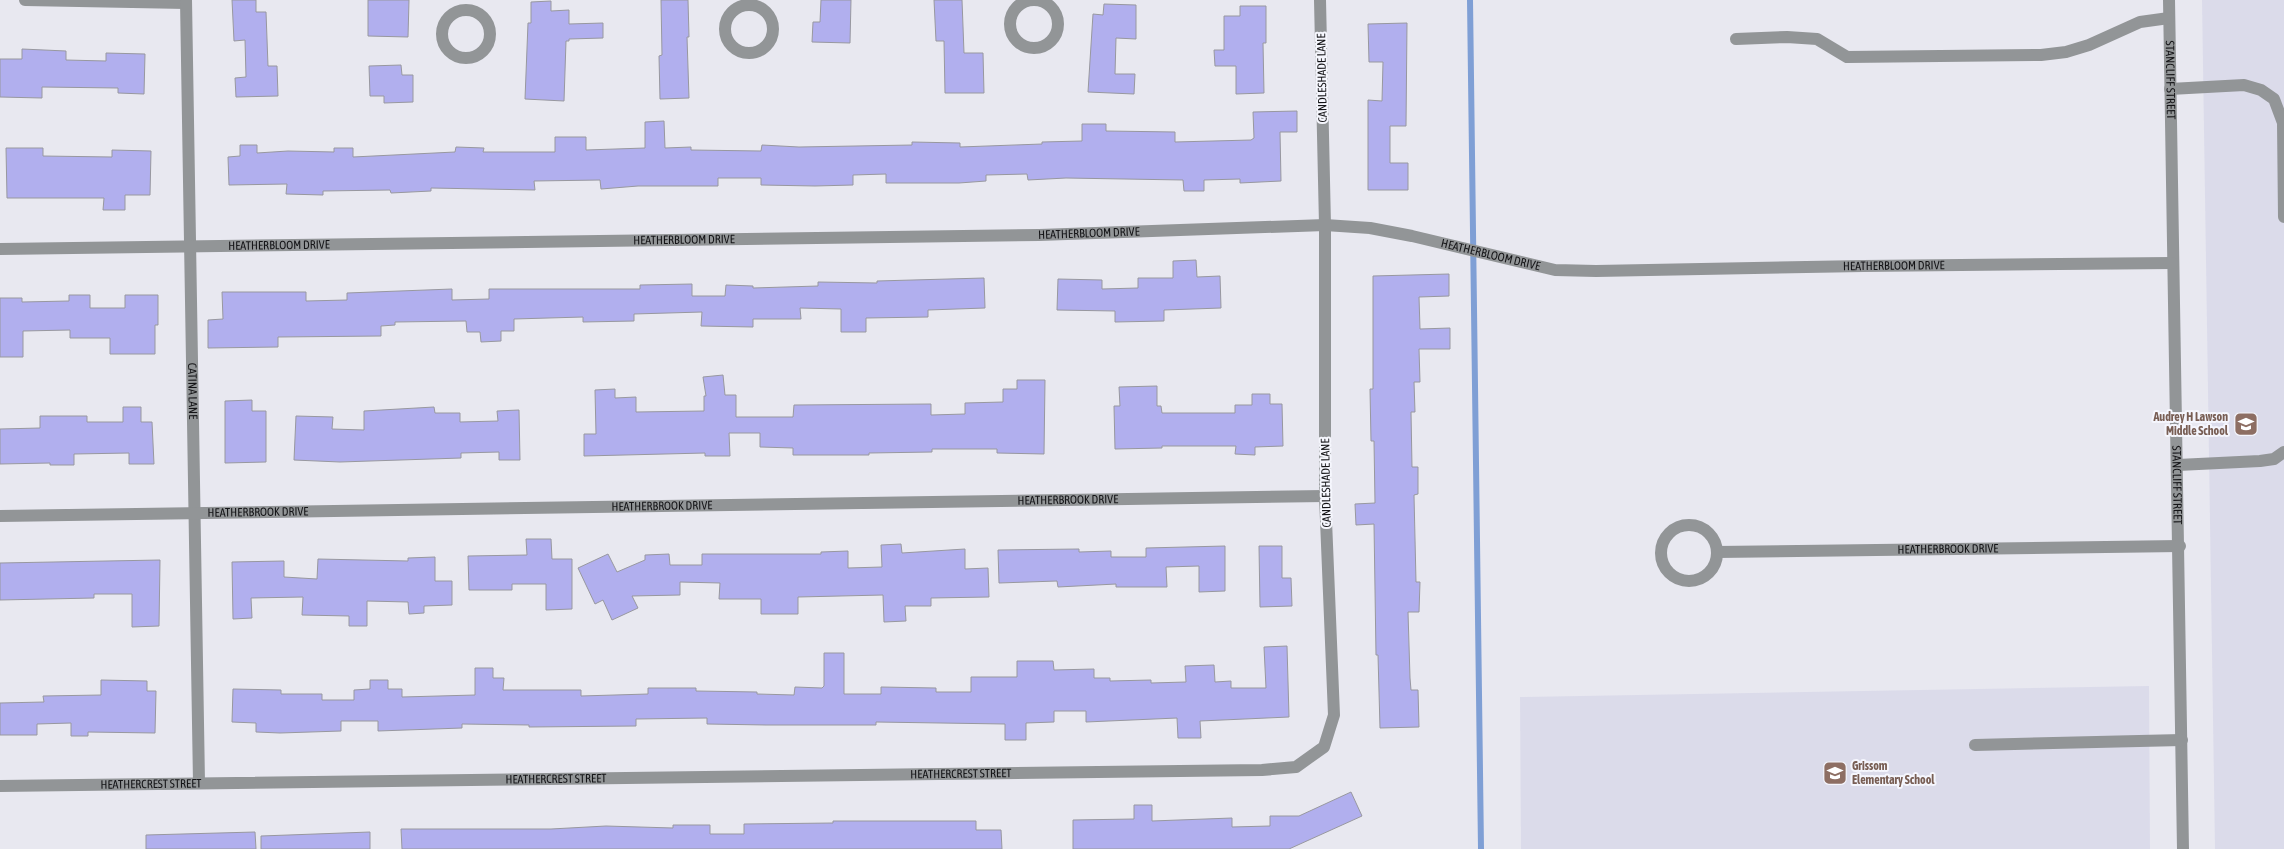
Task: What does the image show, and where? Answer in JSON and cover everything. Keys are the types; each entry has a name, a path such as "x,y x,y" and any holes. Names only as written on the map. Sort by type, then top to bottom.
{"street":[{"path":"24,0 186,1"},
{"name":"CANDLESHADE LANE","path":"1113,772 1262,770 1296,767 1324,747 1334,715 1325,496 1325,226 1320,0"},
{"name":"STANCLIFF STREET","path":"2169,0 2172,263 2180,546 2183,849"},
{"name":"CATINA LANE","path":"186,1 199,783"},
{"path":"1736,39 1788,37 1817,39 1847,57 2041,54 2066,52 2082,48 2140,22 2169,18"},
{"path":"2170,89 2244,84 2261,90 2274,99 2283,122 2284,218"},
{"name":"HEATHERBLOOM DRIVE","path":"0,249 1040,235 1325,226 1370,228 1555,270 2172,263"},
{"path":"2178,465 2260,461 2274,459 2284,452"},
{"name":"HEATHERBROOK DRIVE","path":"0,516 1325,496"},
{"path":"1688,525 1697,526 1711,536 1717,552 1716,562 1712,571 1704,578 1685,582 1676,579 1668,573 1662,564 1660,554 1661,546 1671,531 1688,525"},
{"name":"HEATHERBROOK DRIVE","path":"1717,552 2180,546"},
{"path":"1975,745 2182,740"},
{"name":"HEATHERCREST STREET","path":"0,786 1113,772"}],"shaded area":[{"name":"Audrey H Lawson Middle School","path":"2202,0 2284,0 2284,849 2215,849"},
{"name":"Grissom Elementary School","path":"2149,686 2150,849 1521,849 1520,697"}],"building":[{"path":"232,0 256,0 256,12 266,12 268,66 277,66 278,96 236,97 235,78 246,77 245,40 234,41"},
{"path":"368,0 409,0 408,37 368,36"},
{"path":"661,0 688,0 689,98 660,99 659,56 662,55"},
{"path":"821,0 851,0 850,43 812,42 813,22 820,22"},
{"path":"934,0 962,0 964,53 983,53 984,93 945,93 944,41 936,41"},
{"path":"551,1 551,11 569,10 569,24 603,23 603,38 569,39 569,41 566,41 564,101 525,99 528,23 531,23 531,2"},
{"path":"1104,4 1136,5 1136,39 1116,38 1115,74 1135,74 1134,94 1088,92 1093,14 1103,15"},
{"path":"1240,6 1266,6 1266,43 1263,43 1264,93 1236,94 1236,66 1215,66 1214,50 1224,50 1224,16 1240,16"},
{"path":"1407,23 1406,126 1390,126 1390,163 1408,163 1408,190 1368,190 1368,100 1382,101 1383,62 1369,62 1368,24"},
{"path":"22,49 66,51 66,60 106,61 106,53 145,54 144,94 118,93 118,88 42,87 42,98 0,97 0,59 22,59"},
{"path":"401,65 402,75 413,75 413,102 384,103 384,96 370,96 369,66"},
{"path":"1297,111 1297,132 1280,132 1281,181 1240,183 1240,179 1204,180 1204,191 1184,191 1183,180 1066,178 1028,180 1027,174 986,175 986,181 959,183 886,183 886,174 853,175 853,185 815,186 761,185 761,178 718,178 718,186 638,186 601,189 600,180 534,181 535,190 431,188 431,191 391,193 390,190 323,191 323,195 286,194 287,184 229,185 228,157 240,156 240,145 257,145 257,153 288,151 334,152 334,148 353,148 353,157 455,152 456,147 484,148 483,152 555,152 555,137 586,137 586,150 645,148 645,122 664,121 665,148 691,147 691,150 761,151 762,145 799,147 912,145 912,142 960,143 960,147 1042,144 1042,142 1082,141 1082,124 1106,124 1106,131 1175,132 1175,142 1251,140 1254,138 1253,112"},
{"path":"6,148 43,148 43,156 112,157 112,150 151,151 150,195 125,195 125,210 103,210 104,198 7,198"},
{"path":"1196,260 1197,277 1220,276 1221,308 1164,310 1164,321 1115,322 1115,311 1057,310 1058,279 1102,280 1102,289 1138,288 1138,278 1173,278 1173,261"},
{"path":"1449,274 1449,296 1419,297 1420,329 1450,328 1450,349 1419,349 1420,382 1414,382 1415,412 1411,412 1412,467 1418,467 1418,494 1414,495 1416,582 1420,582 1419,612 1408,612 1411,690 1418,690 1419,727 1380,728 1378,655 1376,655 1374,524 1356,525 1355,504 1375,503 1374,441 1371,441 1370,389 1373,389 1373,276"},
{"path":"984,278 985,308 928,310 928,317 866,318 866,332 841,332 841,309 800,308 801,319 753,319 753,327 701,326 702,312 634,314 634,321 583,322 583,317 514,319 514,331 501,331 501,341 481,342 480,332 467,332 466,321 395,322 395,325 381,326 381,336 278,337 278,347 208,348 208,320 223,319 222,292 306,292 306,301 347,300 347,293 452,289 452,300 489,299 489,289 640,289 640,285 692,284 692,296 725,296 726,285 753,286 753,288 818,286 818,282 877,283 877,281"},
{"path":"69,295 90,295 90,308 125,308 125,295 158,295 158,325 155,325 155,354 110,354 110,338 70,338 70,330 23,331 23,357 0,357 0,298 22,298 22,302 69,301"},
{"path":"723,375 725,395 736,395 736,417 793,417 794,405 931,404 931,415 965,414 965,403 1003,402 1003,389 1017,389 1017,380 1045,380 1044,454 997,453 997,449 932,449 932,452 869,453 869,455 793,455 793,448 760,447 760,433 729,433 730,456 705,456 705,453 584,456 584,434 596,434 595,390 615,389 615,398 636,397 636,412 704,411 704,396 706,396 703,377"},
{"path":"1157,386 1157,406 1161,406 1162,413 1235,413 1235,405 1252,405 1252,394 1270,394 1270,404 1282,404 1283,446 1255,447 1255,455 1235,454 1236,446 1162,446 1162,448 1115,449 1114,406 1120,406 1119,387"},
{"path":"252,400 252,411 266,411 266,462 225,463 225,401"},
{"path":"123,407 141,407 141,422 152,422 154,464 129,464 129,453 74,454 74,465 50,465 50,463 0,464 0,429 40,428 40,416 87,416 87,422 123,422"},
{"path":"434,407 435,413 460,413 460,422 498,421 497,411 519,410 520,460 499,460 499,452 461,453 461,458 340,462 294,460 296,416 333,417 332,429 364,430 364,411"},
{"path":"526,539 551,539 552,559 572,559 572,609 546,610 546,584 512,584 512,590 469,590 468,556 527,555"},
{"path":"901,544 902,553 965,549 965,569 988,568 989,597 931,598 931,606 905,606 906,621 884,622 883,595 798,597 798,614 761,614 761,599 719,599 720,583 680,582 680,595 632,596 638,608 612,620 603,600 595,604 578,568 608,554 617,572 645,560 645,555 669,554 670,565 702,565 702,554 821,554 821,552 848,551 848,568 882,567 881,545"},
{"path":"1225,546 1225,591 1199,592 1199,566 1166,567 1167,587 1116,587 1116,584 1058,587 1057,581 999,583 998,550 1079,549 1079,552 1111,551 1111,557 1146,557 1146,548"},
{"path":"1259,546 1282,546 1282,578 1291,578 1292,606 1260,607"},
{"path":"435,557 435,581 452,581 452,605 424,606 424,613 409,614 408,602 367,601 367,626 349,626 349,616 302,615 303,597 251,598 252,618 233,619 232,562 284,561 284,577 317,579 318,559 408,561 408,558"},
{"path":"160,560 159,626 132,627 132,594 94,594 94,598 0,600 0,563"},
{"path":"1287,646 1289,717 1200,721 1201,738 1178,738 1177,718 1086,722 1086,711 1054,711 1054,722 1026,723 1026,740 1005,740 1005,724 876,722 876,725 707,724 707,718 636,719 636,726 529,727 529,725 462,724 462,728 378,731 378,721 341,721 341,731 280,733 256,732 256,723 232,722 233,689 281,690 281,694 322,694 322,700 354,700 354,690 370,689 370,680 388,680 388,689 402,689 402,697 475,695 475,668 493,668 493,678 504,678 503,690 581,690 581,696 648,694 648,688 696,688 696,691 794,695 795,687 822,688 824,686 824,653 844,653 844,694 881,694 881,687 936,688 936,692 971,692 971,677 1017,677 1017,661 1053,661 1054,670 1094,669 1094,678 1110,678 1110,681 1151,680 1151,683 1186,682 1185,666 1214,665 1215,682 1231,681 1231,688 1266,688 1264,647"},
{"path":"101,680 147,681 147,691 156,691 155,733 88,732 88,736 71,736 71,723 37,724 37,735 0,735 0,703 44,702 43,696 101,695"},
{"path":"1351,792 1362,816 1289,849 1073,849 1073,820 1134,819 1134,805 1152,805 1152,821 1232,818 1232,827 1270,826 1270,816 1299,816"},
{"path":"833,821 976,821 976,830 1001,830 1002,849 402,849 401,829 551,829 606,826 673,828 673,825 710,825 710,834 744,834 744,824 833,823"},
{"path":"255,832 256,849 146,849 146,835"},
{"path":"370,832 370,849 261,849 261,836"}],"waterway":[{"path":"1470,0 1481,849"}],"place":[{"name":"Audrey H Lawson Middle School","path":"2246,424"},
{"name":"Grissom Elementary School","path":"1835,773"}]}
